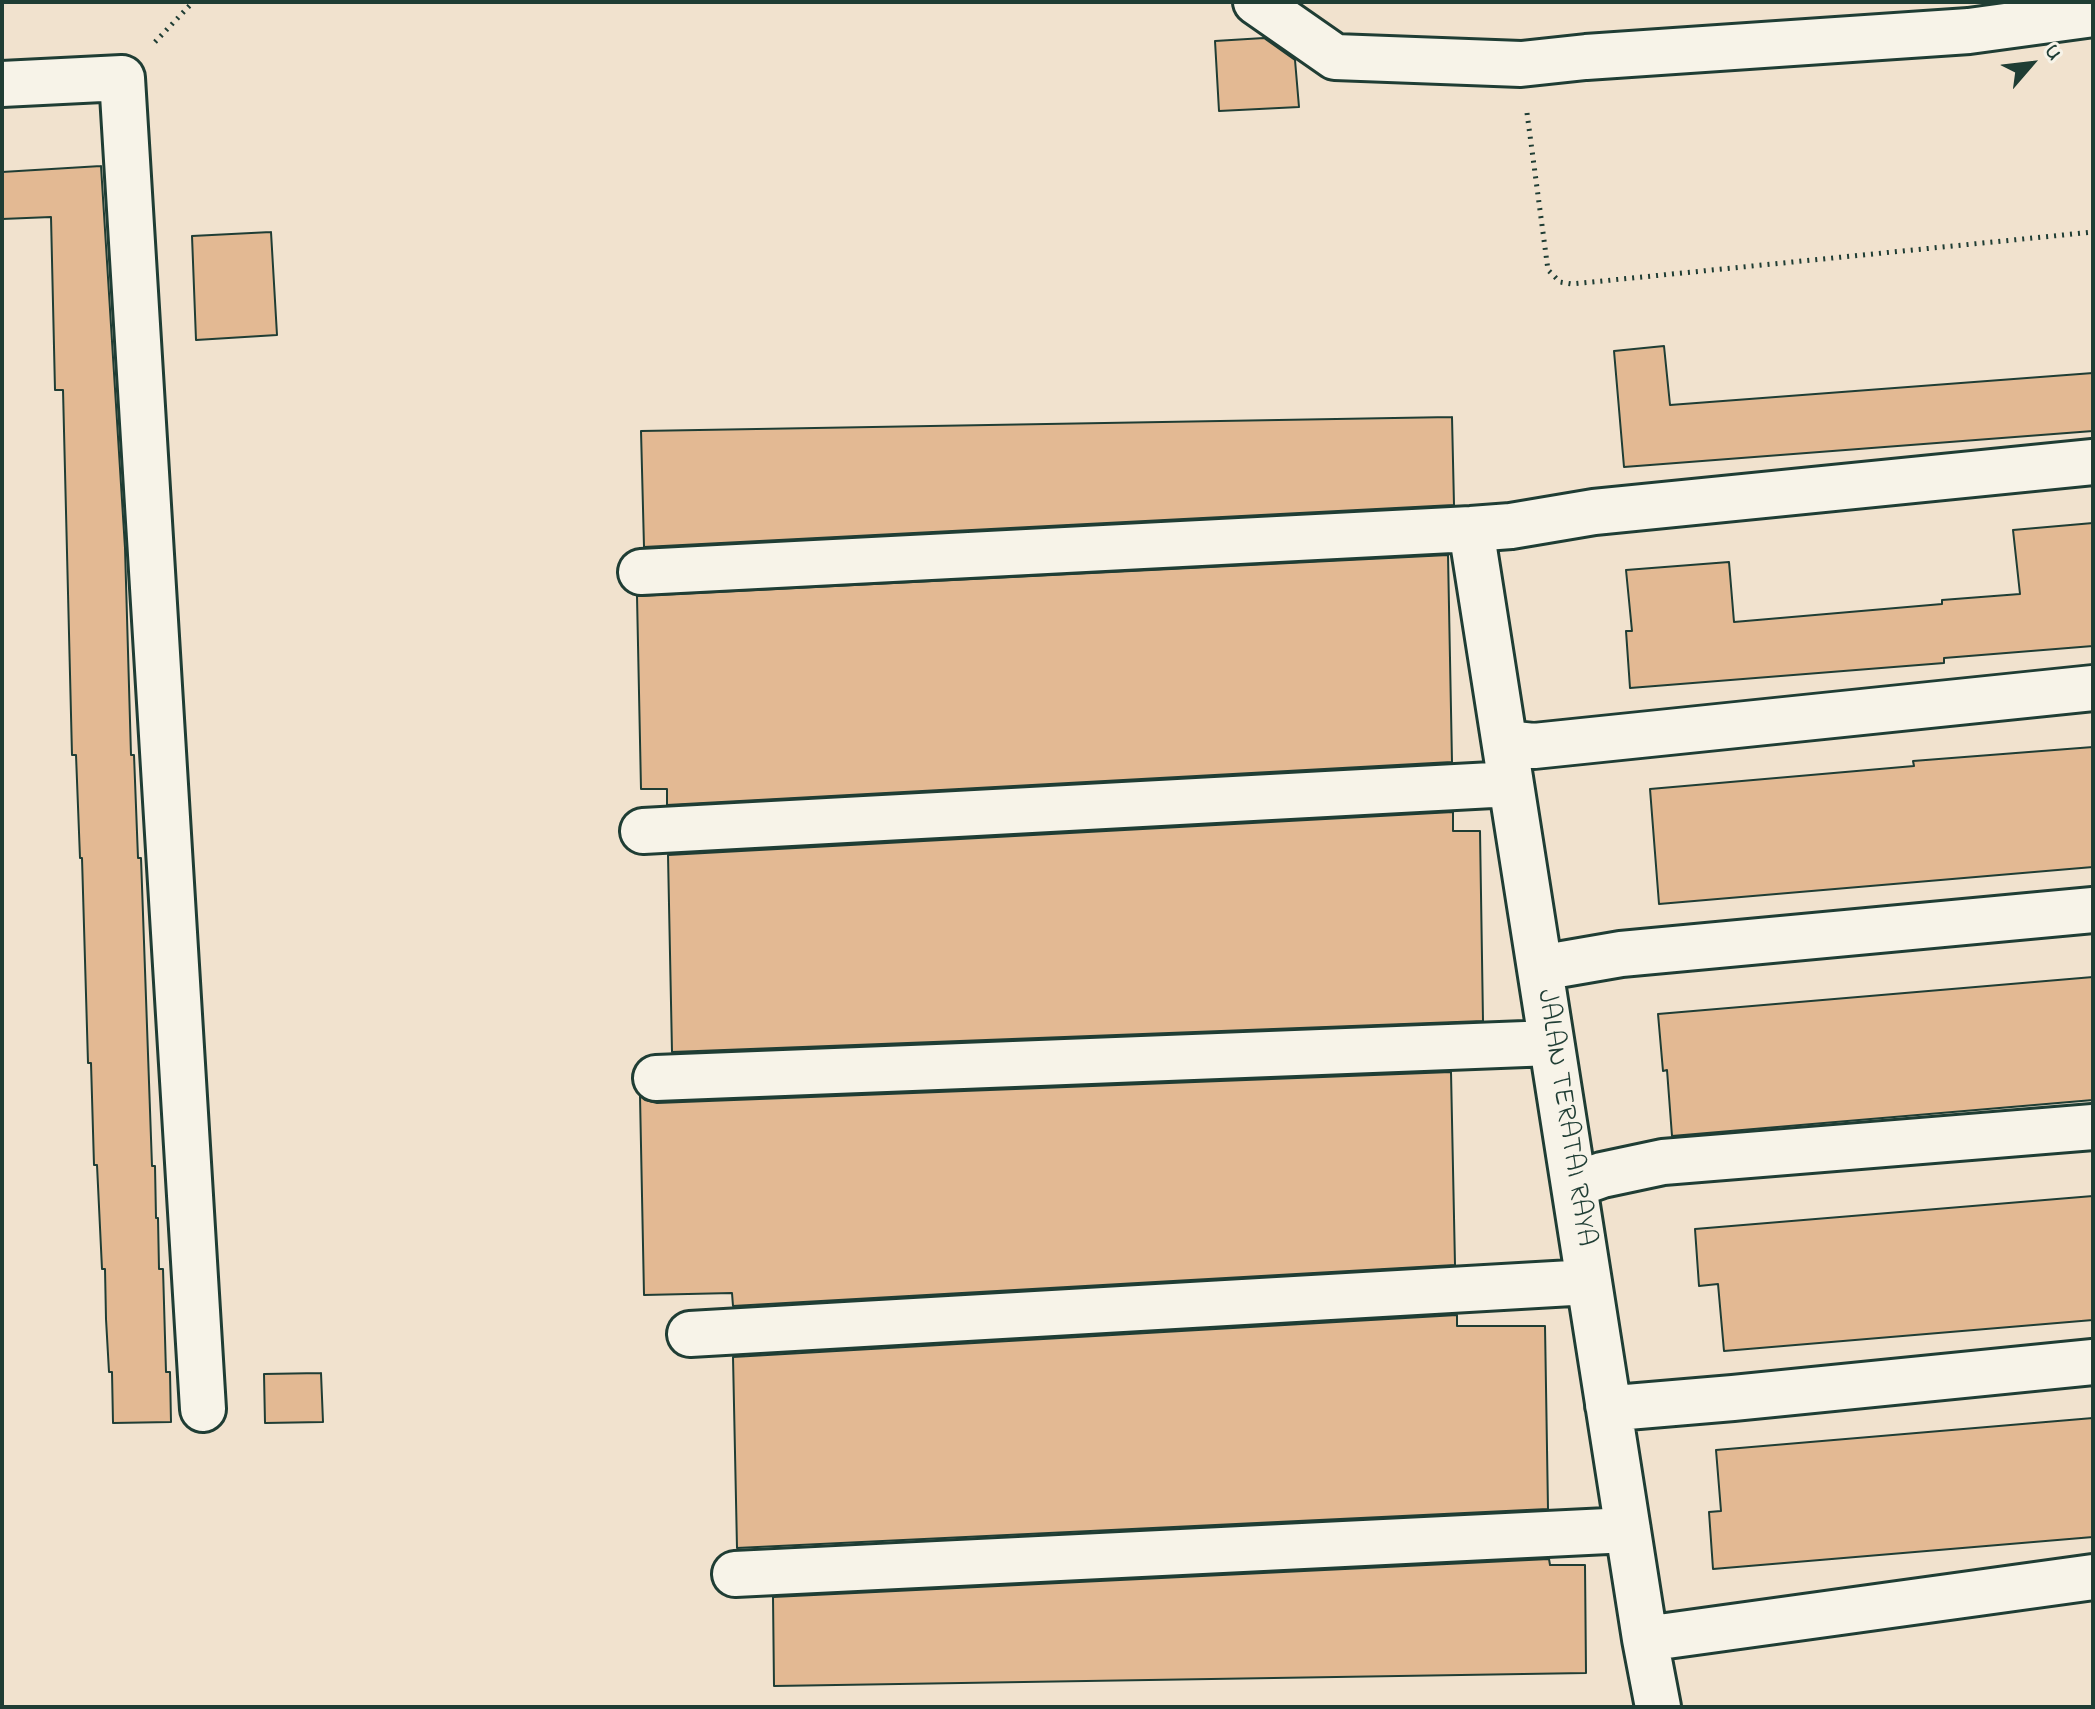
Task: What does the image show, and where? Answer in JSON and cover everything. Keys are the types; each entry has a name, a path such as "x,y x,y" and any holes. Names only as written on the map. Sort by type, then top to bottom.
{"street":[{"path":"1256,2 1335,57 1521,64 1969,31 2093,14"},
{"path":"2,84 122,78 203,1409"},
{"path":"641,572 1491,528 1594,512 2093,462"},
{"name":"JALAN TERATAI RAYA","path":"1491,528 1516,758 1556,965 1551,1043 1588,1180 1589,1282 1618,1406 1628,1530 1658,1637 1658,1707"},
{"path":"643,831 1516,758 1611,737 2093,688"},
{"path":"1556,965 1621,954 2093,910"},
{"path":"656,1078 1551,1043"},
{"path":"1588,1180 1663,1162 2093,1127"},
{"path":"690,1334 1589,1282"},
{"path":"1618,1406 1733,1398 2093,1362"},
{"path":"735,1574 1628,1530"},
{"path":"1658,1637 2093,1577"}],"path":[{"path":"1521,64 1548,270 1560,282 1572,284 2093,232"}],"building":[{"path":"1264,38 1295,60 1299,107 1219,111 1215,41"},
{"path":"101,166 125,548 131,755 134,755 138,858 141,858 152,1166 155,1166 159,1269 163,1269 171,1422 113,1423 105,1269 102,1269 97,1165 94,1165 91,1063 88,1063 76,755 72,755 63,390 55,390 51,217 2,219 2,172"},
{"path":"271,232 277,335 196,340 192,236"},
{"path":"1664,346 1670,405 2093,373 2093,431 1624,467 1614,351"},
{"path":"1452,417 1454,505 644,547 641,431"},
{"path":"2093,523 2093,646 1944,658 1944,663 1630,688 1626,631 1632,631 1626,570 1729,562 1734,622 1942,604 1942,600 2020,594 2013,530"},
{"path":"1448,555 1452,762 667,805 667,789 641,789 637,596"},
{"path":"2093,747 2093,867 1659,904 1650,789 1914,766 1913,761"},
{"path":"1453,812 1453,831 1480,831 1483,1021 672,1052 668,855"},
{"path":"2093,977 2093,1100 1672,1136 1667,1070 1663,1071 1658,1014"},
{"path":"1451,1072 1455,1265 733,1306 732,1293 644,1295 640,1096 657,1103"},
{"path":"2093,1196 2093,1320 1724,1351 1718,1284 1699,1286 1695,1229"},
{"path":"1457,1315 1457,1326 1545,1326 1548,1509 737,1548 733,1357"},
{"path":"321,1373 323,1422 265,1423 264,1374"},
{"path":"2093,1418 2093,1537 1713,1569 1709,1512 1721,1511 1716,1450"},
{"path":"1549,1559 1550,1565 1585,1565 1586,1673 774,1686 773,1597"}]}
